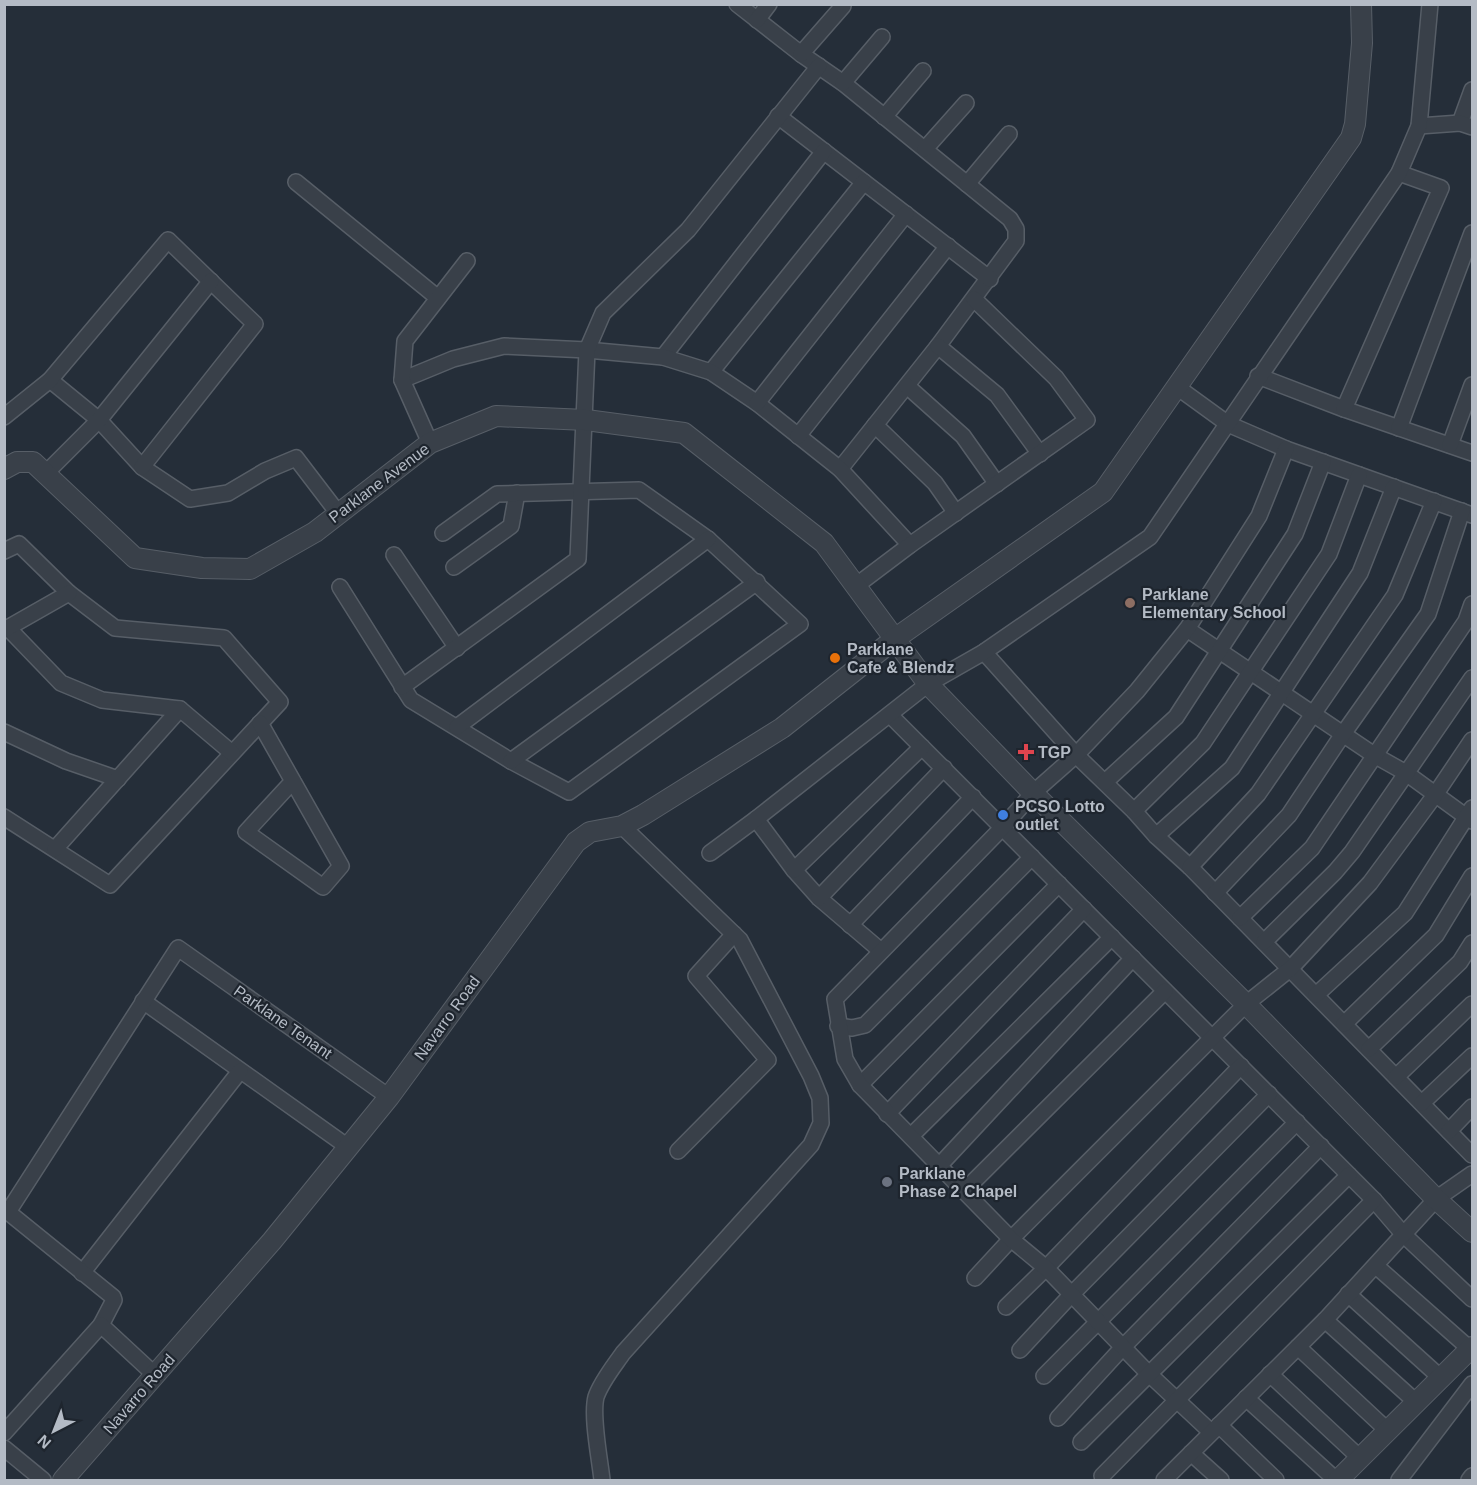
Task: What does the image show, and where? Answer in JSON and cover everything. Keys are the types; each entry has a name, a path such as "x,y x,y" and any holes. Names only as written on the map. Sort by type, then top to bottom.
{"street":[{"path":"737,4 801,54 843,83 925,149 1010,219 1016,229 1016,241 990,279 840,469"},
{"path":"758,20 769,4"},
{"name":"Navarro Road","path":"63,1480 272,1241 389,1097 576,842 590,832 622,826 643,815 782,728 896,638 1103,492 1351,138 1355,124 1362,43 1361,4"},
{"path":"710,853 928,684 984,652 1150,537 1399,173 1419,126 1430,4"},
{"path":"801,54 843,6"},
{"path":"843,83 882,38"},
{"path":"402,687 578,559 586,420 587,350 603,313 688,230 819,66"},
{"path":"884,117 923,71"},
{"path":"1419,126 1466,125 1473,90"},
{"path":"925,149 966,103"},
{"path":"778,116 990,279"},
{"path":"967,184 1009,134"},
{"path":"663,357 824,151"},
{"path":"1344,409 1441,188 1399,173"},
{"path":"296,182 438,298"},
{"path":"711,372 864,182"},
{"path":"757,402 906,214"},
{"path":"1399,428 1473,233"},
{"path":"4,417 50,380 168,240 255,324 142,467"},
{"path":"798,436 948,246"},
{"path":"430,443 402,381 405,341 467,261"},
{"path":"45,474 99,420 211,281"},
{"path":"857,585 1087,420 1056,378 974,299"},
{"path":"402,381 453,359 504,346 663,357 711,372 757,402 840,469 910,545"},
{"path":"938,346 997,395 1040,454"},
{"path":"1258,376 1344,409 1473,453"},
{"path":"50,380 99,420 142,467 189,499 228,493 265,471 296,458 338,513"},
{"path":"1450,445 1473,385"},
{"path":"907,386 963,436 997,484"},
{"path":"1177,387 1228,424 1286,449 1467,513 1428,614 1343,734 1289,816 1215,893"},
{"name":"Parklane Avenue","path":"4,469 17,462 33,462 135,558 202,568 250,568 315,532 430,443 496,416 586,420 684,433 824,543 928,684 1436,1199 1473,1232"},
{"path":"875,425 935,483 956,513"},
{"path":"1276,1480 1149,1374 1046,1268 1011,1239 860,1085 845,1059 835,999 1003,827 1033,793 1076,755 1137,691 1187,629 1259,516 1286,449"},
{"path":"1105,782 1176,717 1296,534 1323,462"},
{"path":"1134,811 1203,743 1251,672 1329,554 1359,475"},
{"path":"1156,836 1232,768 1360,573 1394,487"},
{"path":"340,587 411,700 511,761 569,792 800,624 708,539 639,490 497,494 443,533"},
{"path":"454,567 511,526 517,494"},
{"path":"1190,867 1258,794 1395,595 1434,501"},
{"path":"457,727 708,539"},
{"path":"4,551 19,544 69,593 116,628 224,638 280,702 110,885 4,817"},
{"path":"394,555 457,648"},
{"path":"511,761 757,582"},
{"path":"69,593 6,629 61,683 102,700 180,709 232,753"},
{"path":"1240,918 1312,848 1466,621 1473,603"},
{"path":"1187,629 1343,734 1406,773 1435,795 1470,815 1405,914 1316,995"},
{"path":"984,652 1076,755 1190,867 1473,1155"},
{"path":"1264,942 1344,862 1473,678"},
{"path":"55,849 180,709"},
{"path":"890,715 1349,1174 1404,1235 1473,1299"},
{"path":"260,723 293,781 341,866 323,887 246,832 293,781"},
{"path":"4,732 66,761 118,779"},
{"path":"975,1278 1011,1239 1214,1039 1246,1004 1290,969 1370,883 1473,740"},
{"path":"794,870 922,747"},
{"path":"819,897 944,768"},
{"path":"850,925 973,797"},
{"path":"756,819 794,870 819,897 880,951"},
{"path":"602,1480 595,1416 596,1397 603,1383 622,1353 811,1145 821,1123 820,1098 811,1076 740,940 622,826"},
{"path":"838,1026 852,1028 865,1024 1032,857"},
{"path":"1344,1024 1436,935 1473,876"},
{"path":"860,1085 1059,884"},
{"path":"887,1113 1084,909"},
{"path":"678,1151 768,1060 696,976 734,934"},
{"path":"911,1136 1112,937"},
{"path":"1369,1049 1460,962 1473,943"},
{"name":"Parklane Tenant","path":"143,1001 178,948 389,1097"},
{"path":"939,1166 1133,958"},
{"path":"964,1191 1166,991"},
{"path":"4,1433 101,1324 114,1298 8,1212 143,1001 348,1147"},
{"path":"1396,1077 1473,1004"},
{"path":"1422,1104 1473,1056"},
{"path":"1006,1307 1241,1066"},
{"path":"82,1273 240,1071"},
{"path":"1020,1350 1269,1094"},
{"path":"1449,1131 1473,1107"},
{"path":"1044,1376 1297,1122"},
{"path":"1058,1418 1123,1347 1321,1146"},
{"path":"1081,1442 1349,1174"},
{"path":"1164,1480 1298,1347 1376,1266 1436,1199 1473,1174"},
{"path":"1102,1476 1374,1200"},
{"path":"1246,1398 1344,1478 1360,1458 1471,1348 1376,1266"},
{"path":"1348,1294 1441,1378"},
{"path":"1324,1320 1416,1402"},
{"path":"101,1324 155,1375"},
{"path":"1298,1347 1388,1430"},
{"path":"1270,1374 1360,1458"},
{"path":"1400,1480 1473,1384"},
{"path":"4,1448 43,1480"},
{"path":"1191,1453 1221,1480"},
{"path":"1469,1480 1473,1476"}],"place":[{"name":"Parklane Elementary School","path":"1130,603"},
{"name":"Parklane Cafe & Blendz","path":"835,658"},
{"name":"TGP","path":"1026,752"},
{"name":"PCSO Lotto outlet","path":"1003,815"},
{"name":"Parklane Phase 2 Chapel","path":"887,1182"}]}
